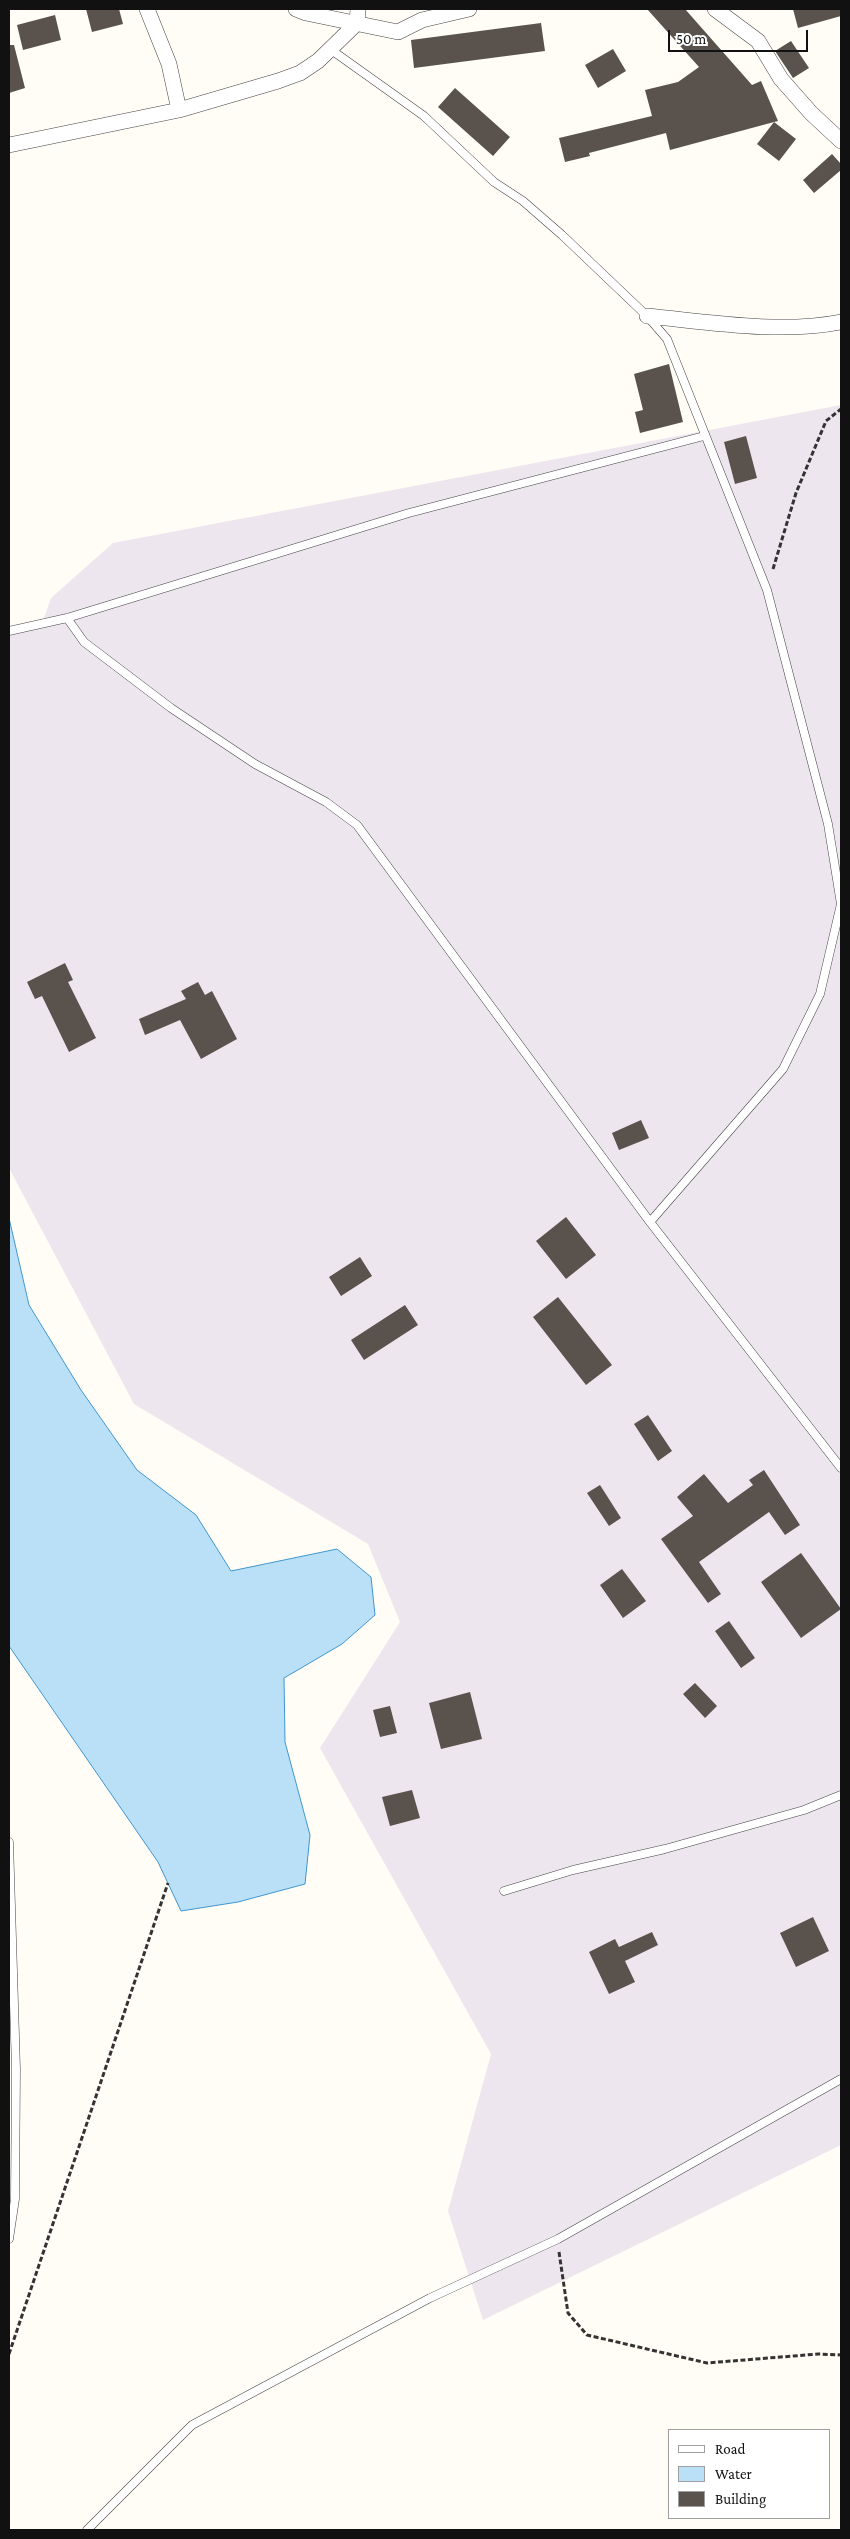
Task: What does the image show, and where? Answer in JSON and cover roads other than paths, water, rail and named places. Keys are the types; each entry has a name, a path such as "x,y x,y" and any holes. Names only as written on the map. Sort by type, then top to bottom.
{"street":[{"path":"147,9 169,64 179,110"},
{"path":"296,9 306,14 358,16 398,32 422,20 469,9"},
{"path":"715,9 758,42 781,79 811,113 841,141"},
{"path":"9,145 179,110 300,73 330,49 358,16"},
{"path":"647,316 738,325 820,326 841,322"}],"lane":[{"path":"330,49 424,116 494,182 523,201 562,235 647,316 667,339 704,436 767,590 828,824 841,904 820,994 783,1069 650,1222"},
{"path":"9,631 67,618 409,513 704,436"},
{"path":"67,618 84,642 171,708 255,764 326,802 357,825 650,1222 841,1468"},
{"path":"504,1891 573,1870 665,1849 804,1810 841,1795"},
{"path":"9,1842 16,2079 15,2199 9,2238"},
{"path":"87,2530 192,2426 430,2298 558,2239 841,2079"}],"water":[{"path":"9,1218 29,1305 81,1390 137,1470 196,1515 231,1571 337,1549 371,1577 375,1615 342,1644 284,1678 285,1742 310,1835 305,1884 238,1902 181,1911 158,1862 9,1646"}]}
